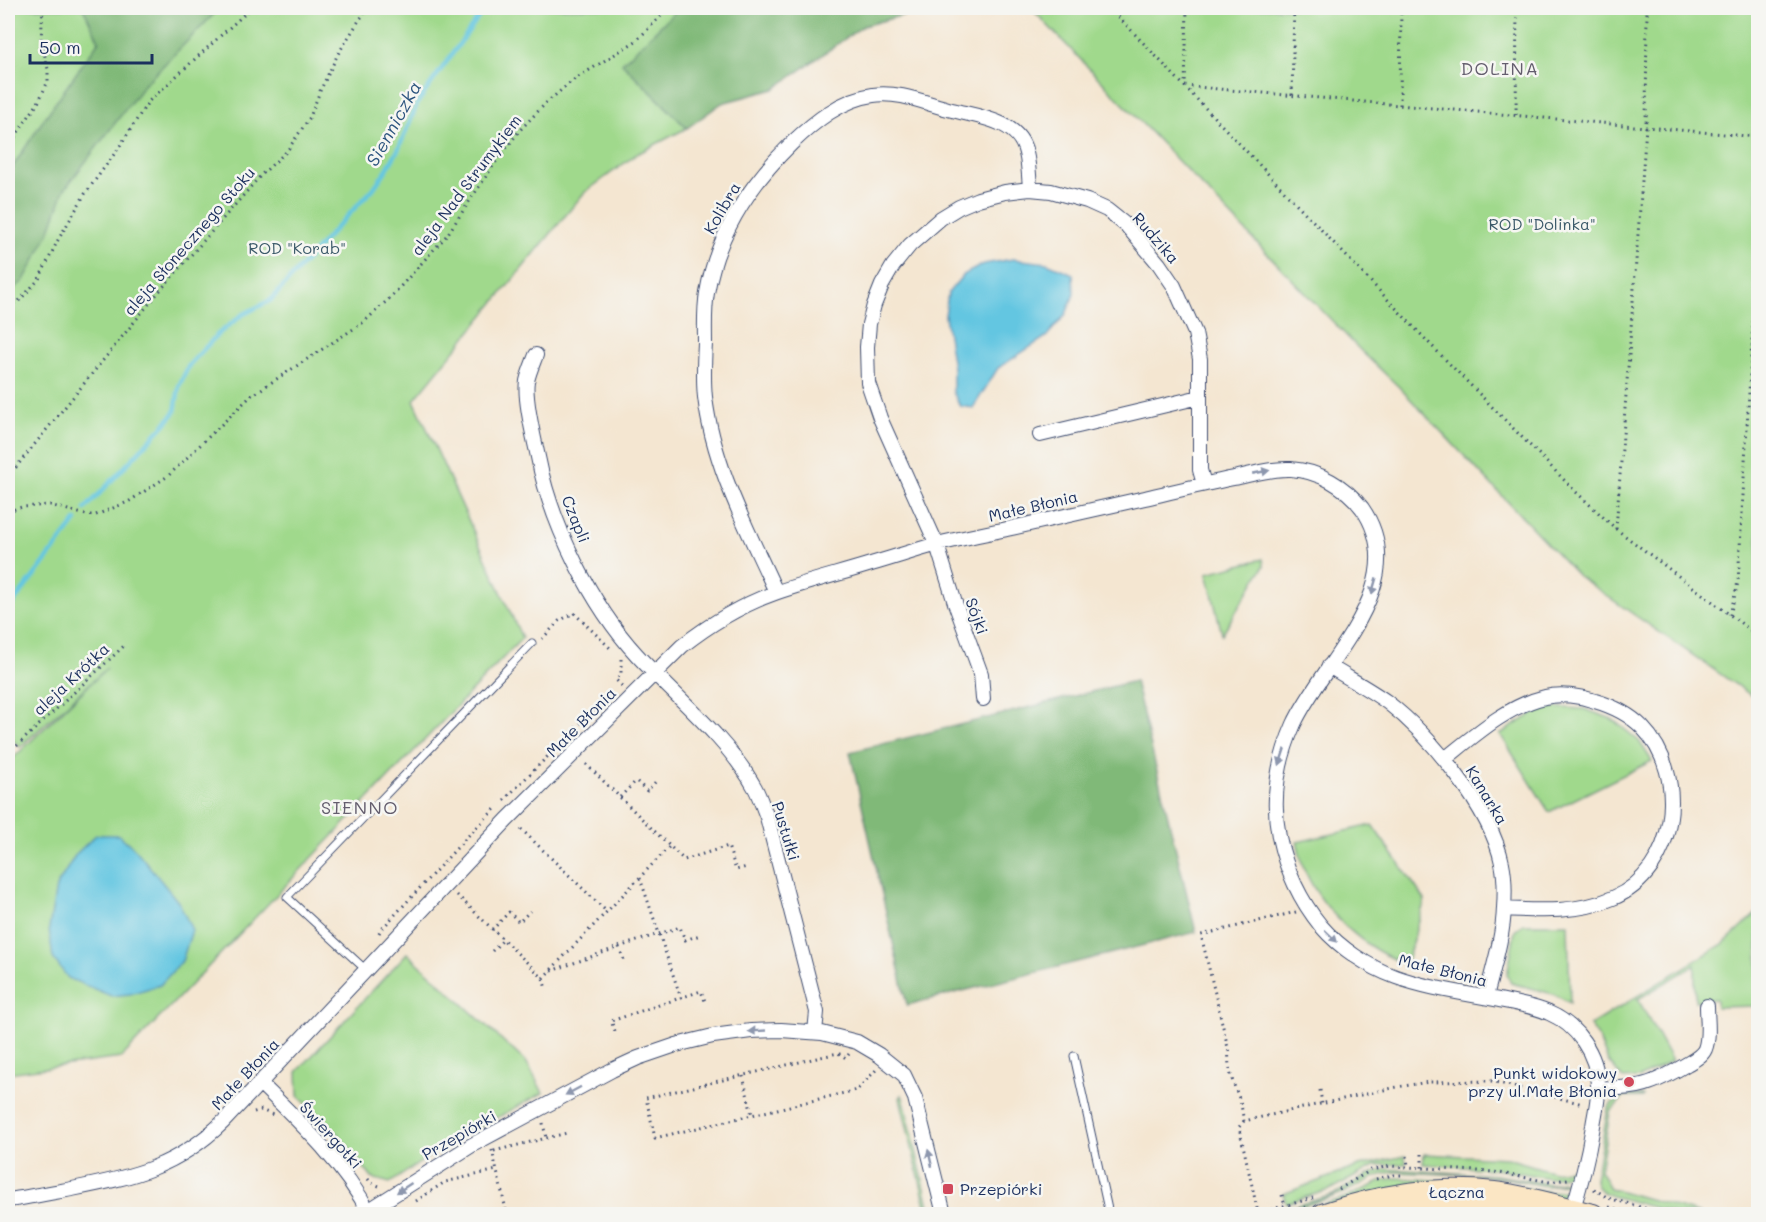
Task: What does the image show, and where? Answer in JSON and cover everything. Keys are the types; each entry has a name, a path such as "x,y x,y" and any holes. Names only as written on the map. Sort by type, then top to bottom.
{"street":[{"name":"Kolibra","path":"776,592 735,502 718,458 705,396 707,295 714,261 721,242 747,194 771,164 809,126 823,116 845,104 872,95 888,94 908,97 1006,126 1021,140 1026,152 1030,189"},
{"name":"Rudzika","path":"937,544 880,418 868,383 869,324 882,285 893,266 924,231 959,207 1005,192 1030,189 1051,191 1088,201 1107,210 1127,226 1160,264 1174,286 1195,333 1200,359 1200,470 1204,484"},
{"name":"Czapli","path":"536,355 527,382 529,412 540,469 556,518 593,596 610,622 654,673"},
{"path":"1040,435 1200,397"},
{"name":"Małe Błonia","path":"8,1200 108,1182 157,1167 178,1157 203,1140 223,1122 507,820 654,673 682,646 712,624 747,604 776,592 937,544 1265,471 1296,470 1329,480 1342,488 1362,510 1375,536 1377,577 1364,611 1294,725 1278,771 1275,795 1277,829 1286,868 1307,908 1328,934 1348,951 1370,965 1392,976 1533,1008 1549,1013 1571,1027 1588,1050 1594,1064 1598,1088 1585,1168 1572,1212"},
{"name":"Sójki","path":"937,544 955,603 981,674 983,699"},
{"name":"Kanarka","path":"1329,666 1374,693 1426,737 1480,810 1502,862 1504,909 1486,997"},
{"name":"Pustułki","path":"654,673 718,739 755,788 767,817 817,1012 815,1032"},
{"path":"1444,759 1490,723 1527,703 1547,696 1569,696 1608,705 1625,714 1642,727 1664,760 1670,780 1669,820 1665,841 1654,862 1641,879 1619,895 1589,906 1548,910 1504,909"},
{"path":"1598,1088 1623,1089 1641,1086 1670,1074 1702,1054 1707,1038 1707,1006"},
{"name":"Przepiórki","path":"369,1213 472,1145 638,1058 713,1036 772,1030 815,1032 837,1036 863,1046 888,1061 906,1078 914,1093 921,1116 944,1215"},
{"name":"Świergotki","path":"260,1083 335,1160 355,1187 369,1213"},
{"name":"Łączna","path":"1322,1215 1371,1199 1443,1190 1502,1193 1525,1197 1572,1212 1593,1215"},
{"name":"Łączna","path":"1373,1215 1404,1209 1444,1206 1493,1208 1530,1215"}],"lane":[{"path":"365,969 287,897 532,643"},
{"path":"1074,1056 1110,1215"}],"path":[{"path":"8,147 38,103 48,81 48,69 41,40 43,8"},
{"path":"8,306 20,300 39,279 58,240 85,194 118,149 148,102 251,8"},
{"name":"aleja Słonecznego Stoku","path":"8,477 157,294 262,174 287,151 310,117 338,54 369,8"},
{"name":"aleja Nad Strumykiem","path":"8,511 22,507 50,505 96,515 128,502 168,476 252,395 364,322 391,297 447,235 520,130 572,81 636,41 669,8"},
{"path":"1110,8 1438,352 1575,491 1616,529 1758,636"},
{"path":"1185,86 1187,8"},
{"path":"1292,95 1294,8"},
{"path":"1400,105 1401,8"},
{"path":"1516,115 1517,8"},
{"path":"1616,529 1646,127 1647,8"},
{"path":"1185,86 1758,137"},
{"path":"1730,615 1738,582 1758,237"},
{"path":"532,643 535,646 559,621 574,613 613,651"},
{"name":"aleja Krótka","path":"8,754 125,645"},
{"path":"621,659 621,675 616,680 624,688"},
{"path":"618,695 630,682"},
{"path":"378,942 380,931 467,837 595,709 605,708"},
{"path":"579,771 593,757"},
{"path":"586,764 684,860 728,846 736,870 747,867"},
{"path":"620,797 636,781 647,790 657,779"},
{"path":"518,831 521,829 607,912"},
{"path":"543,978 670,846"},
{"path":"640,877 681,998"},
{"path":"450,902 457,895 543,978 546,989"},
{"path":"492,930 509,912 519,922 530,911"},
{"path":"550,971 680,927 685,940 700,935"},
{"path":"492,951 503,940"},
{"path":"619,947 625,963"},
{"path":"615,1031 611,1021 701,991 705,1001"},
{"path":"849,1049 852,1050 846,1058 838,1053 646,1098 655,1138 857,1090 880,1067"},
{"path":"743,1075 752,1115"},
{"path":"1320,1090 1322,1104"},
{"path":"250,1114 261,1110 277,1116"},
{"path":"542,1118 546,1138"},
{"path":"1244,1121 1239,1127 1258,1213"},
{"path":"492,1151 567,1133"},
{"path":"491,1145 507,1215"},
{"path":"1422,1154 1422,1168"},
{"path":"1407,1156 1408,1167"},
{"path":"416,1201 445,1182 497,1170"},
{"path":"1592,1184 1600,1194 1613,1200 1666,1215"},
{"path":"1282,1195 1286,1206"},
{"path":"1612,1204 1613,1200"}],"green space":[{"name":"ROD \"Korab\"","path":"8,8 679,8 623,63 687,128 637,154 584,193 414,400 522,638 121,1058 8,1073 8,763 107,668 20,747 14,741 8,748"},
{"path":"83,8 220,8 144,85 64,190 49,233 23,282 8,292 8,174 99,41"},
{"path":"679,8 930,8 863,26 774,89 722,103 687,128 622,63"},
{"name":"ROD \"Dolinka\"","path":"1031,8 1758,8 1758,700 1578,576 1398,386 1362,352"},
{"path":"1263,559 1264,566 1222,634 1207,573"},
{"path":"1135,681 1196,932 907,1005 850,752"},
{"path":"1544,707 1584,709 1612,719 1639,741 1652,761 1549,812 1500,734"},
{"path":"1372,825 1425,900 1406,964 1391,958 1361,939 1347,928 1323,902 1304,869 1297,842"},
{"path":"1758,912 1758,1006 1716,1007 1716,999 1695,1001 1695,965 1638,999 1672,1061 1639,1078 1623,1079 1608,1061 1590,1025 1723,944"},
{"path":"1523,924 1568,924 1570,1003 1553,994 1511,983 1507,975 1515,931"},
{"path":"407,953 527,1063 543,1093 446,1145 390,1183 372,1178 336,1132 298,1096 297,1072"},
{"path":"902,1095 931,1214 928,1214 900,1098"},
{"path":"1623,1095 1643,1095 1642,1097 1624,1097 1610,1112 1600,1170 1610,1188 1701,1214 1678,1214 1612,1196 1598,1188 1595,1179 1608,1109"},
{"path":"1424,1154 1507,1158 1554,1172 1572,1169 1567,1176 1549,1178 1504,1170 1423,1164"},
{"path":"1405,1156 1406,1164 1376,1165 1332,1189 1286,1203 1283,1194 1359,1166"},
{"path":"1386,1169 1494,1175 1550,1184 1573,1183 1572,1185 1546,1186 1474,1175 1393,1172 1323,1200 1265,1214 1333,1195 1370,1174"},
{"path":"1396,1178 1496,1183 1550,1192 1568,1191 1559,1198 1342,1202 1307,1214 1295,1214 1350,1196 1382,1181"}],"water":[{"path":"1013,259 1047,263 1073,274 1074,294 1066,314 1046,337 998,368 973,408 960,406 953,392 953,368 945,316 948,293 963,275 984,264"},
{"path":"96,835 119,835 136,850 179,903 192,930 182,961 160,985 130,994 111,996 68,978 53,958 49,929 56,887 76,854"}],"waterway":[{"name":"Sienniczka","path":"85,509 175,412 179,386 189,365 218,334 242,315 271,300 373,189 398,150 418,102 485,8"},
{"name":"Sienniczka","path":"8,610 76,521"}],"place":[{"name":"Punkt widokowy przy ul.Małe Błonia","path":"1629,1082"},
{"name":"Przepiórki","path":"948,1189"}],"district":[{"name":"DOLINA","path":"1500,69"},
{"name":"SIENNO","path":"360,808"}]}
